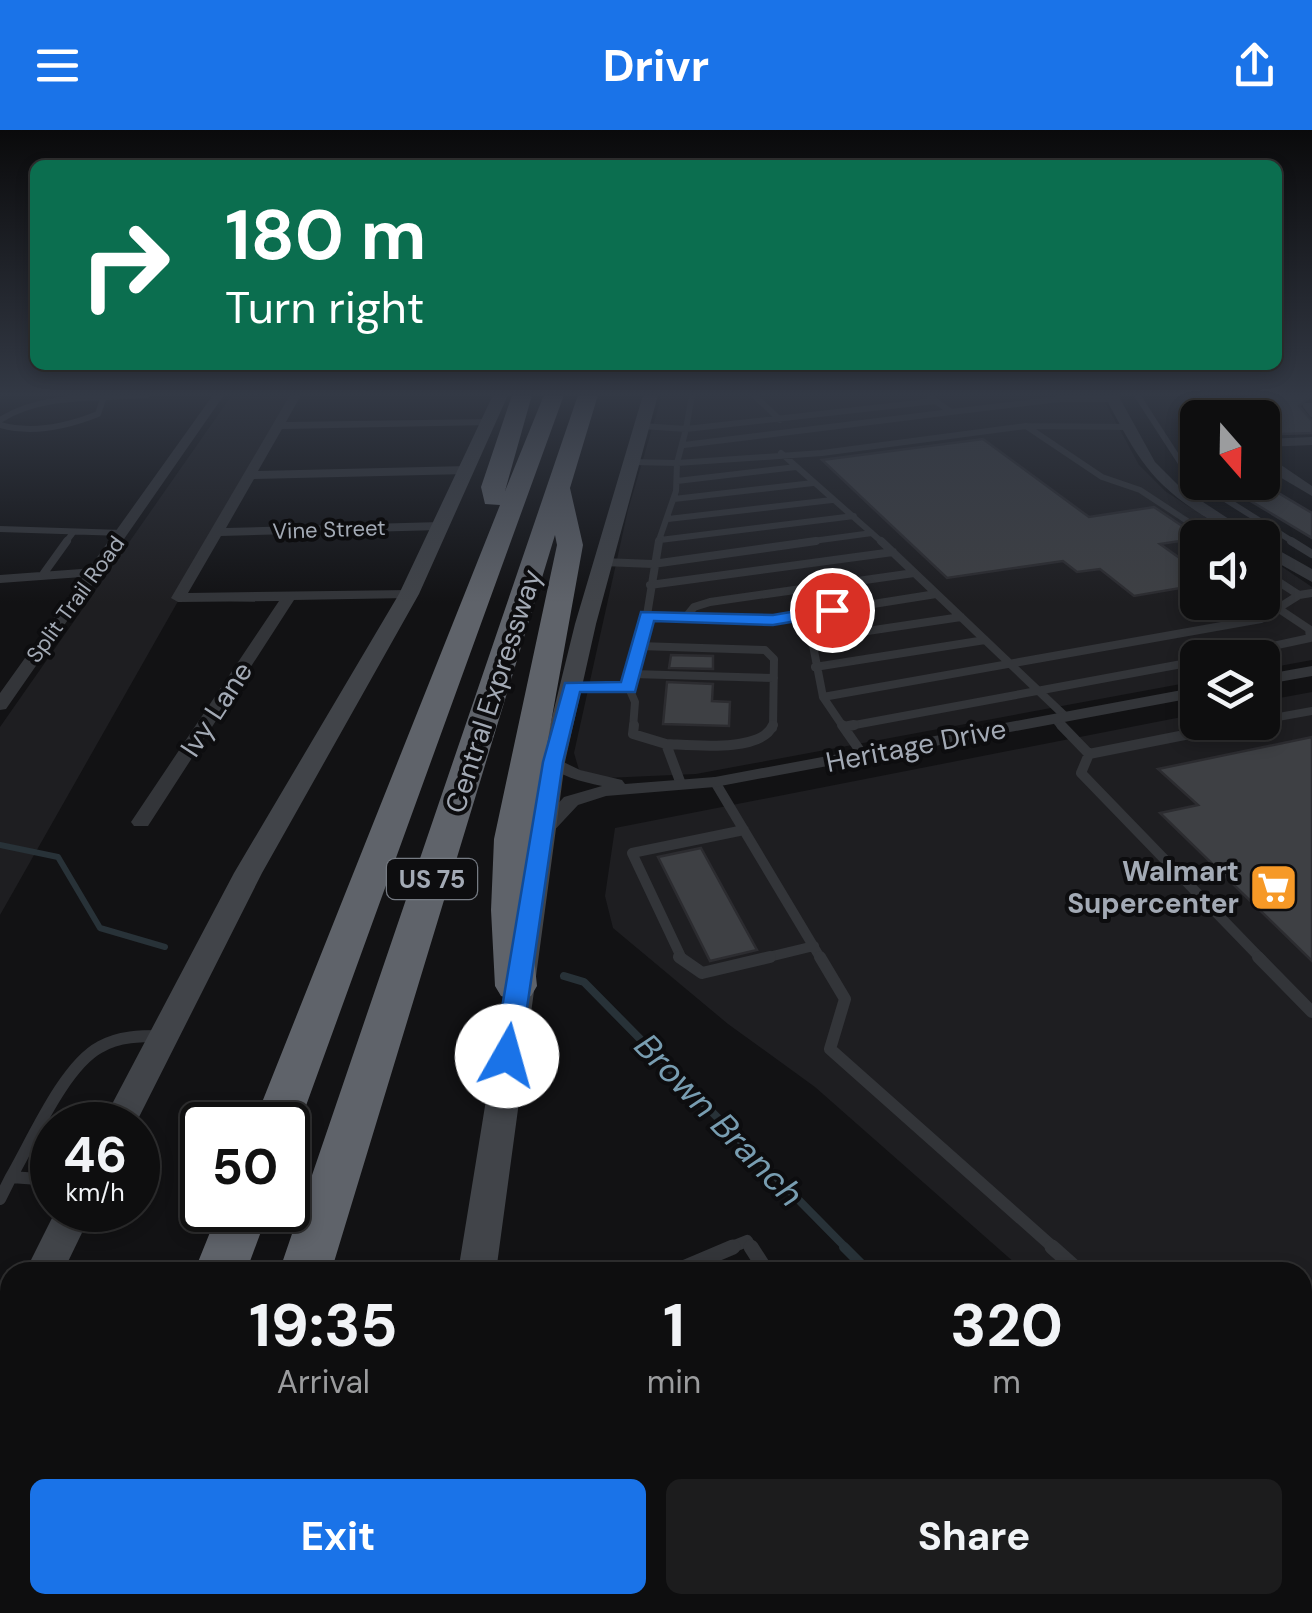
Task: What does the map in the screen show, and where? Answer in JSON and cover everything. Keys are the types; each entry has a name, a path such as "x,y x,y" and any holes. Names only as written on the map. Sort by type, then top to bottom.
{"highway":[{"path":"497,542 493,487 500,464"},
{"name":"Central Expressway","path":"285,1102 527,464"},
{"name":"Central Expressway","path":"308,1262 566,464"},
{"path":"516,986 510,910 512,839 570,545 559,485"},
{"path":"224,1262 235,1232"}],"main road":[{"path":"129,1102 248,873 409,594 470,464"},
{"path":"477,1262 516,986 553,762 602,562 631,464"},
{"path":"49,1262 64,1232"}],"street":[{"name":"Split Trail Road","path":"0,705 171,464"},
{"path":"257,464 178,598 409,594"},
{"path":"1149,464 1174,490 1222,520"},
{"path":"250,475 467,470"},
{"path":"1280,472 1308,488"},
{"name":"Vine Street","path":"217,532 440,526"},
{"path":"1280,557 1312,577"},
{"name":"Ivy Lane","path":"141,822 290,595"},
{"path":"1280,677 1312,671"},
{"name":"Heritage Drive","path":"553,762 592,780 633,786 715,782 1180,695"},
{"name":"Heritage Drive","path":"542,832 570,801 633,786"}],"lane":[{"path":"639,646 765,650 774,659 772,730 768,736 751,742 666,744 633,734 635,702 628,688 647,615 653,564 674,498 677,464"},
{"path":"793,464 854,516 1039,691 1090,754"},
{"path":"1083,464 1102,477 1140,490 1185,520"},
{"path":"677,482 796,467"},
{"path":"674,498 812,483"},
{"path":"668,520 833,500"},
{"path":"1226,500 1312,554"},
{"path":"660,540 854,516"},
{"path":"0,542 12,529"},
{"path":"0,530 123,533"},
{"path":"602,562 653,564 872,533"},
{"path":"44,572 72,534"},
{"path":"650,585 893,552"},
{"path":"0,579 31,578 44,572 95,572"},
{"path":"686,617 694,607 710,602 914,573"},
{"path":"1280,582 1300,595"},
{"path":"1280,608 1300,595 1312,593"},
{"path":"647,615 773,620 936,594"},
{"path":"1280,610 1310,629 1310,638 1280,644"},
{"path":"798,616 814,639 815,667 824,697 862,754"},
{"path":"814,639 961,618"},
{"path":"824,697 1255,620"},
{"path":"815,667 985,640"},
{"path":"844,728 1180,664"},
{"path":"632,674 774,678"},
{"path":"572,686 628,688"},
{"path":"1280,717 1312,711"},
{"path":"1090,754 1180,736"},
{"path":"666,744 681,784"},
{"path":"1090,754 1080,773 1312,1012"},
{"path":"715,782 846,999 830,1049 1069,1262"},
{"path":"744,830 632,854 678,956 702,973 814,946"},
{"path":"0,1199 78,1062 92,1048 130,1036 162,1036"},
{"path":"11,1178 30,1179"},
{"path":"697,1262 747,1240 761,1262"}],"shaded area":[{"path":"184,464 256,464 0,915 0,727"},
{"path":"642,464 1139,464 1165,491 1210,520 1180,520 1180,620 1280,620 1280,565 1312,587 1312,660 1280,666 1280,640 1180,640 1180,684 696,774 605,778 579,770 574,753"},
{"path":"1312,692 1312,1262 1014,1262 815,1087 728,1024 613,928 605,896 615,828 1180,717 1180,740 1280,740 1280,698"}],"building":[{"path":"826,464 1017,464 1089,517 1154,507 1180,525 1180,541 1160,544 1180,558 1180,588 1134,596 1100,569 1077,572 1063,561 947,578"},
{"path":"1280,494 1312,513 1312,538 1249,500 1280,500"},
{"path":"671,655 713,656 713,669 669,668"},
{"path":"667,682 713,684 712,701 730,702 729,726 663,724"},
{"name":"Walmart Supercenter","path":"1312,737 1312,961 1160,813 1198,805 1158,769"},
{"path":"701,848 757,950 710,961 658,857"}],"waterway":[{"name":"Brown Branch","path":"0,845 58,857 100,928 165,947"},
{"name":"Brown Branch","path":"564,976 584,982 847,1249"},
{"name":"Brown Branch","path":"844,1247 859,1262"}],"place":[{"name":"Walmart Supercenter","path":"1274,887"}],"route":[{"path":"507,1056 553,762 572,686 628,688 647,615 773,620 832,610"}]}
